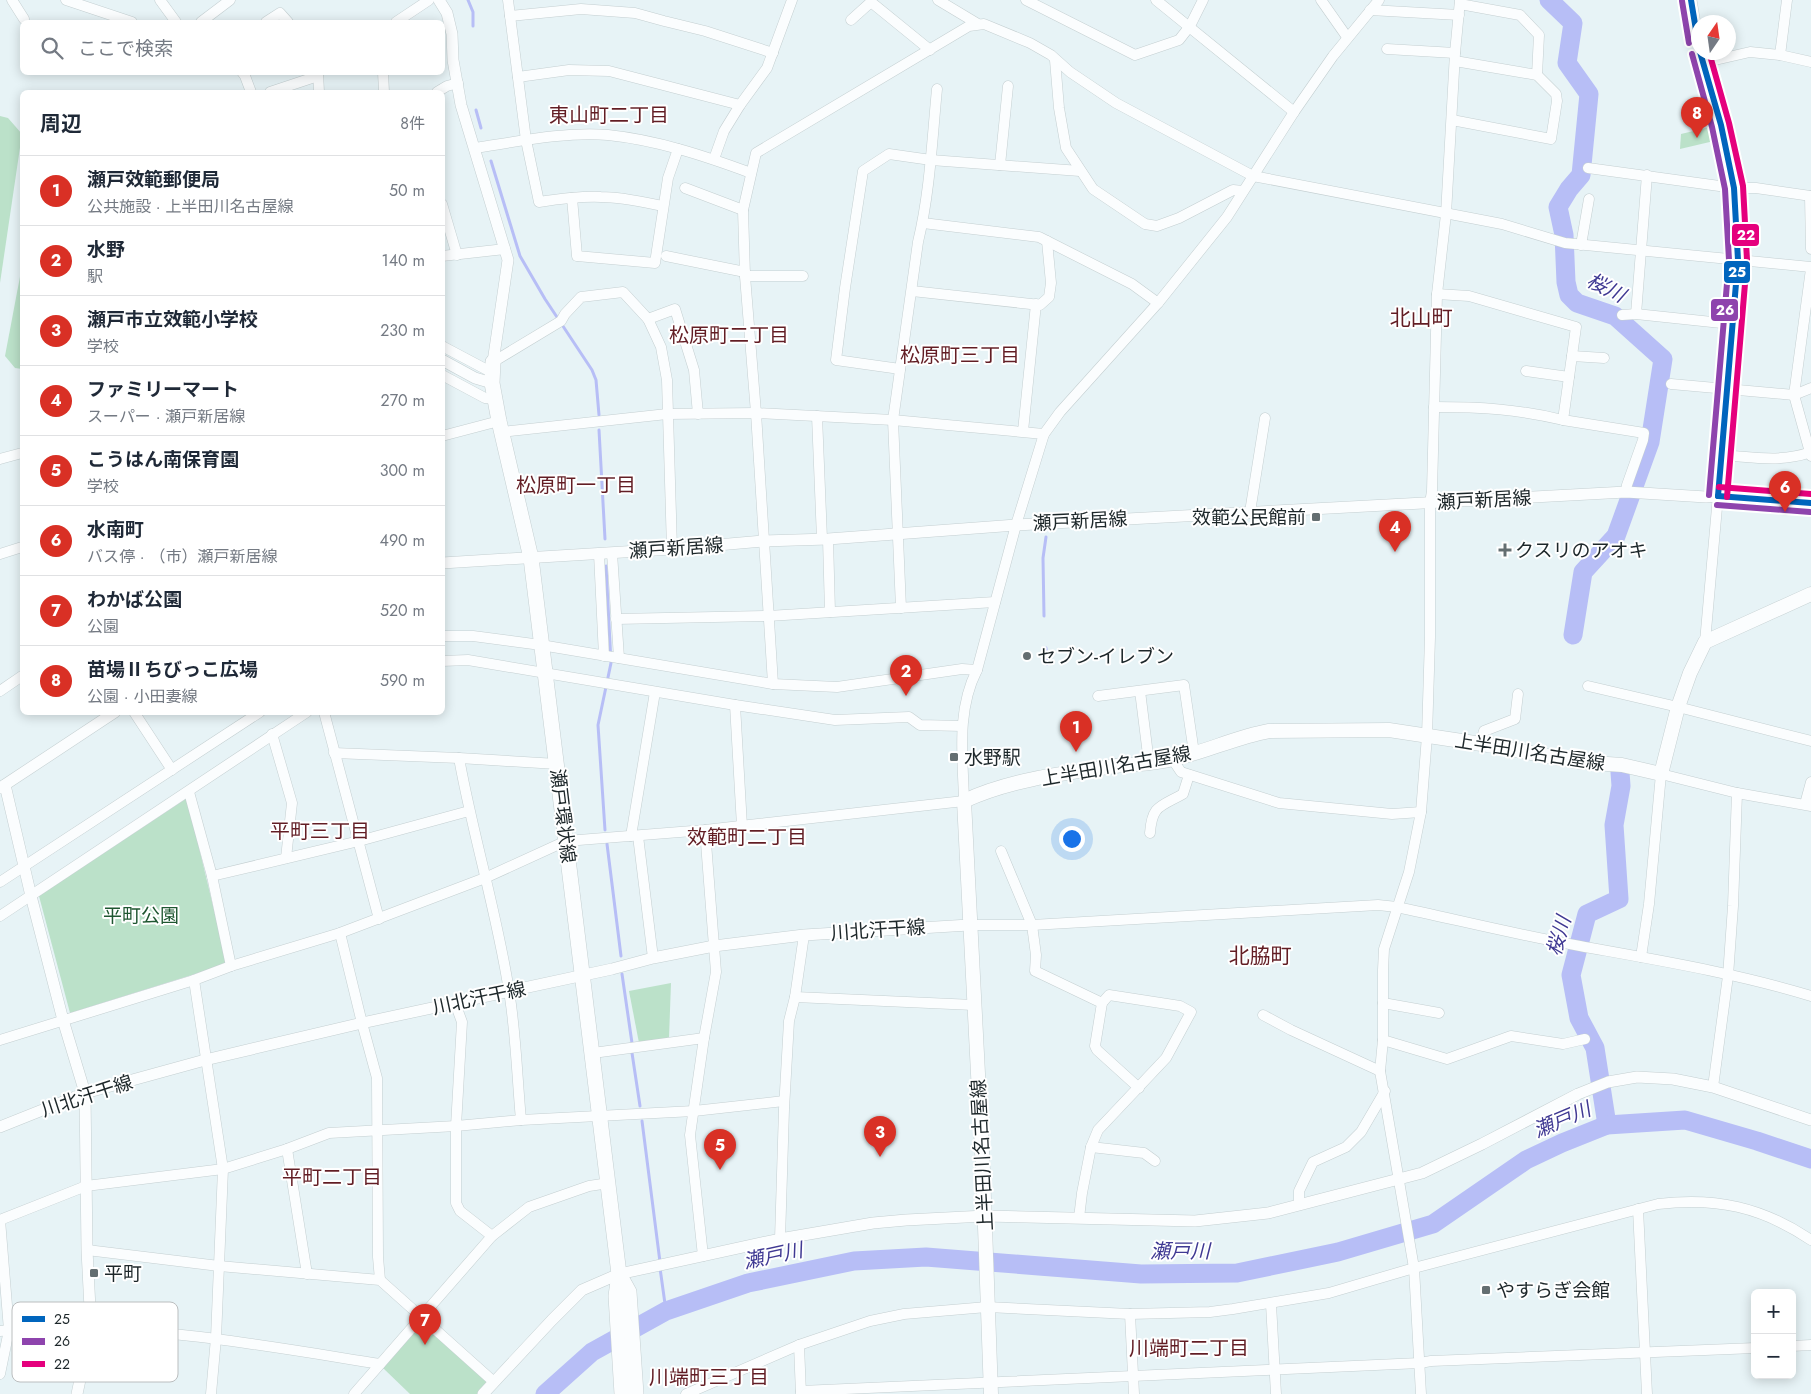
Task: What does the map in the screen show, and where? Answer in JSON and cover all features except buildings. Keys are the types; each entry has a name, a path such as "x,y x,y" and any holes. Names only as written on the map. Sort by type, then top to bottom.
{"main road":[{"name":"瀬戸環状線","path":"492,372 494,399 531,558 584,975 619,1274 616,1296 622,1394"},
{"path":"1661,774 1678,707 1690,673 1705,642 1811,594"},
{"name":"上半田川名古屋線","path":"991,1388 985,1216 964,802 974,796 1020,782 1173,760 1253,734 1269,731 1390,730 1579,762 1622,765 1661,774"},
{"name":"瀬戸環状線","path":"619,1274 629,1292 636,1394"}],"street":[{"path":"12,0 24,18"},
{"path":"66,0 126,20"},
{"path":"160,0 171,20"},
{"path":"204,20 230,0"},
{"path":"399,20 429,0"},
{"path":"440,0 447,13 452,34 454,60 462,105 508,260 492,372"},
{"path":"508,0 526,140 539,202 603,196 663,206"},
{"path":"714,159 724,131 767,68 792,0"},
{"path":"938,0 978,24"},
{"path":"1026,0 1047,4 1135,55 1178,40 1190,26 1203,0"},
{"path":"1156,0 1294,112"},
{"path":"1321,0 1347,37"},
{"path":"0,1040 340,933 485,878 566,841 705,830 964,802 962,726 970,683 976,670 1016,525 1044,434 1060,412 1158,303 1227,217 1294,112 1347,37 1379,0"},
{"path":"1691,0 1694,15"},
{"path":"1780,55 1787,0"},
{"path":"851,20 871,2 930,50"},
{"path":"1421,1394 1413,1264 1380,1071 1383,1040 1384,949 1409,872 1421,812 1427,736 1430,632 1430,503 1432,491 1438,294 1446,214 1460,2 1520,15 1539,35 1537,75"},
{"path":"510,16 581,9 635,13 705,31 773,53"},
{"path":"1370,10 1459,15"},
{"path":"269,20 280,13 286,20"},
{"path":"773,684 745,274 743,210 756,153 969,26 984,24 1051,55 1055,60 1116,103 1253,176 1502,224 1564,243 1811,268 1794,396 1811,454 1782,459 1721,455"},
{"path":"1387,49 1455,57 1537,75 1556,94 1558,101 1551,139 1452,120"},
{"path":"1736,54 1750,52 1780,55 1811,62"},
{"path":"1055,60 1066,148 1093,189 1145,224 1157,226 1179,218 1233,190 1243,191"},
{"path":"1702,60 1721,125 1734,188 1738,260 1705,642"},
{"path":"518,77 569,70 609,71 740,105"},
{"path":"244,75 250,90"},
{"path":"275,90 315,75"},
{"path":"318,75 320,90"},
{"path":"383,75 384,90"},
{"path":"440,90 458,83"},
{"path":"1000,165 1008,86"},
{"path":"902,608 892,420 918,242 923,223 931,160 936,89"},
{"path":"476,148 526,140 579,135 607,135 678,149 714,159 751,173"},
{"path":"572,198 577,256 655,263 668,178 678,149"},
{"path":"900,369 836,360 863,171 889,154 931,160 1080,171"},
{"path":"1588,168 1734,188 1756,188 1811,196 1811,249"},
{"path":"1636,314 1647,175"},
{"path":"685,188 743,210"},
{"path":"1581,245 1589,199"},
{"path":"445,214 457,255"},
{"path":"923,223 1039,237 1132,284 1158,303"},
{"path":"912,291 1040,305 1049,297 1051,283 1047,241"},
{"path":"445,256 505,249"},
{"path":"666,256 745,274 803,276"},
{"path":"445,362 475,378 492,372 558,323 580,297 623,292 648,320 661,348 666,380 672,549"},
{"path":"1438,294 1469,296 1576,327 1563,420"},
{"path":"1023,431 1036,304"},
{"path":"648,320 675,309 694,370 698,414"},
{"path":"1622,315 1636,314 1732,324"},
{"path":"445,348 492,372"},
{"path":"1572,356 1604,358"},
{"path":"1526,371 1569,377"},
{"path":"445,377 485,398 494,399"},
{"path":"1671,384 1794,396 1811,388"},
{"path":"1434,407 1491,408 1532,412 1563,420 1644,433 1644,440 1626,492"},
{"path":"445,435 500,426 667,414 817,416 892,420 1044,434"},
{"path":"817,416 830,612"},
{"path":"1250,512 1265,418"},
{"path":"0,459 20,454"},
{"name":"瀬戸新居線","path":"445,563 1016,525 1626,492 1811,503"},
{"path":"0,554 20,549"},
{"path":"612,553 618,658"},
{"path":"599,554 605,656"},
{"path":"616,619 768,616 995,602"},
{"path":"445,636 473,636 541,645 773,684 837,687 962,669 976,670"},
{"path":"445,661 468,660 654,692 835,720 909,718 920,725 962,726"},
{"path":"0,691 20,677"},
{"path":"1098,696 1184,685 1194,753"},
{"path":"1588,686 1811,740"},
{"path":"1140,691 1149,763"},
{"path":"653,958 635,836 654,692"},
{"path":"1480,744 1484,731 1515,719 1518,694"},
{"path":"735,705 742,826"},
{"path":"90,1302 85,1094 63,1020 2,784 110,715"},
{"path":"136,715 172,770"},
{"path":"0,882 255,715"},
{"path":"0,916 302,715"},
{"path":"325,715 379,919"},
{"path":"272,734 292,803 286,858"},
{"path":"334,753 557,764"},
{"path":"459,758 509,992 521,1120"},
{"path":"1173,760 1181,772 1279,803 1392,814 1421,812"},
{"path":"1641,957 1649,904 1661,774 1737,793 1808,805 1811,782"},
{"path":"1150,833 1152,818 1156,809 1183,794 1189,775"},
{"path":"189,792 212,876 231,966"},
{"path":"1713,1087 1728,976 1733,906 1737,793"},
{"path":"212,876 358,841 469,811"},
{"path":"702,1256 690,1135 716,972 705,830"},
{"path":"1001,851 1032,925 1036,955 1035,970 1102,1004"},
{"path":"969,925 1032,925 1378,906 1397,907 1577,946 1641,957 1811,996"},
{"name":"川北汗干線","path":"0,1127 85,1094 205,1060 653,958 714,946 804,935 969,925"},
{"path":"340,933 377,1078 378,1257 380,1280"},
{"path":"780,1239 784,1101 789,1021 795,997 804,935"},
{"path":"194,980 223,1169 216,1338 211,1394"},
{"path":"1079,1218 1091,1147 1098,1130 1139,1088 1166,1058 1191,1012 1180,1006 1109,995 1102,1004 1094,1046 1096,1050 1139,1088"},
{"path":"795,997 974,1005"},
{"path":"1383,1003 1440,1013"},
{"path":"455,1004 462,1022 456,1126 456,1203 460,1211 492,1236"},
{"path":"1263,1015 1380,1071"},
{"path":"1383,1040 1447,1060 1510,1036 1563,1044 1584,1039"},
{"path":"593,1053 704,1038"},
{"path":"483,1394 582,1290 619,1274 780,1239 874,1223 906,1220 985,1216 1195,1221 1268,1213 1422,1173 1578,1094 1608,1082 1637,1077 1673,1079 1713,1087 1811,1120"},
{"path":"1299,1205 1299,1190 1313,1162 1346,1147 1361,1132 1384,1091"},
{"path":"0,1374 5,1330 0,1220 86,1186 223,1169 287,1149 329,1133 694,1111 784,1101"},
{"path":"1091,1147 1144,1153 1155,1160"},
{"path":"287,1149 307,1274"},
{"path":"354,1394 492,1236 529,1207 589,1186 608,1183"},
{"path":"686,1394 799,1345 870,1321 904,1314 987,1306 1130,1314 1210,1312 1271,1304 1328,1293 1413,1264 1658,1204 1684,1201 1731,1204 1780,1222 1811,1240"},
{"path":"1638,1209 1647,1394"},
{"path":"87,1250 219,1266 380,1280 494,1382"},
{"path":"1271,1304 1276,1394"},
{"path":"1130,1314 1134,1394"},
{"path":"178,1335 216,1338 380,1364"},
{"path":"799,1345 801,1392 991,1388 1275,1369 1751,1348"},
{"path":"1796,1346 1811,1345"}],"green space":[{"path":"0,116 8,118 20,132 20,148 0,283"},
{"path":"1710,127 1714,141 1680,149 1681,134"},
{"path":"20,277 20,369 15,368 5,356"},
{"name":"平町公園","path":"187,798 227,964 70,1013 39,896"},
{"path":"671,983 669,1038 639,1043 629,991"},
{"path":"423,1323 490,1383 480,1394 410,1394 383,1368"}],"waterway":[{"path":"468,0 473,12 473,26"},
{"name":"桜川","path":"1549,0 1573,23 1567,63 1589,94 1581,175 1569,189 1558,207 1564,235 1566,282 1569,295 1577,303 1615,316 1663,359 1650,442 1616,536 1583,572 1573,635"},
{"path":"476,110 481,128"},
{"path":"491,161 520,256 545,299 592,370 596,380 599,415"},
{"path":"599,430 605,539"},
{"path":"1044,616 1043,558 1046,537"},
{"path":"605,830 598,725 611,663 606,566"},
{"path":"1046,648 1047,664"},
{"name":"桜川","path":"1607,1125 1595,1048 1579,1018 1571,975 1587,914 1619,899 1614,825 1621,786 1620,772"},
{"path":"607,844 621,956"},
{"path":"622,974 632,1043"},
{"path":"632,1053 640,1106"},
{"name":"瀬戸川","path":"545,1394 592,1352 666,1311 748,1283 854,1261 926,1257 1141,1274 1237,1273 1338,1252 1433,1224 1526,1160 1607,1125 1685,1120 1811,1159"},
{"path":"642,1121 660,1262"},
{"path":"660,1268 666,1311"}],"transit line":[{"name":"25","path":"1691,0 1694,15"},
{"name":"26","path":"1682,1 1689,43"},
{"name":"26","path":"1694,60 1712,127 1725,189 1729,260 1709,495"},
{"name":"25","path":"1702,60 1721,125 1734,188 1738,260 1718,496"},
{"name":"22","path":"1711,60 1729,123 1743,186 1747,260 1727,497"},
{"name":"22","path":"1719,487 1811,494"},
{"name":"25","path":"1718,496 1811,503"},
{"name":"26","path":"1717,505 1810,512"}],"place":[{"name":"苗場Ⅱちびっこ広場","path":"1697,138"},
{"name":"水南町","path":"1785,512"},
{"name":"效範公民館前","path":"1316,517"},
{"name":"クスリのアオキ","path":"1505,550"},
{"name":"ファミリーマート","path":"1395,552"},
{"name":"セブン-イレブン","path":"1027,656"},
{"name":"水野","path":"906,696"},
{"name":"瀬戸效範郵便局","path":"1076,752"},
{"name":"水野駅","path":"954,757"},
{"name":"瀬戸市立效範小学校","path":"880,1157"},
{"name":"こうはん南保育園","path":"720,1170"},
{"name":"平町","path":"94,1273"},
{"name":"やすらぎ会館","path":"1486,1290"},
{"name":"わかば公園","path":"425,1345"}],"district":[{"name":"東山町二丁目","path":"609,115"},
{"name":"北山町","path":"1421,318"},
{"name":"松原町二丁目","path":"729,335"},
{"name":"松原町三丁目","path":"960,355"},
{"name":"松原町一丁目","path":"576,485"},
{"name":"平町三丁目","path":"320,831"},
{"name":"效範町二丁目","path":"747,837"},
{"name":"北脇町","path":"1260,956"},
{"name":"平町二丁目","path":"332,1177"},
{"name":"川端町二丁目","path":"1189,1348"},
{"name":"川端町三丁目","path":"709,1377"}]}
